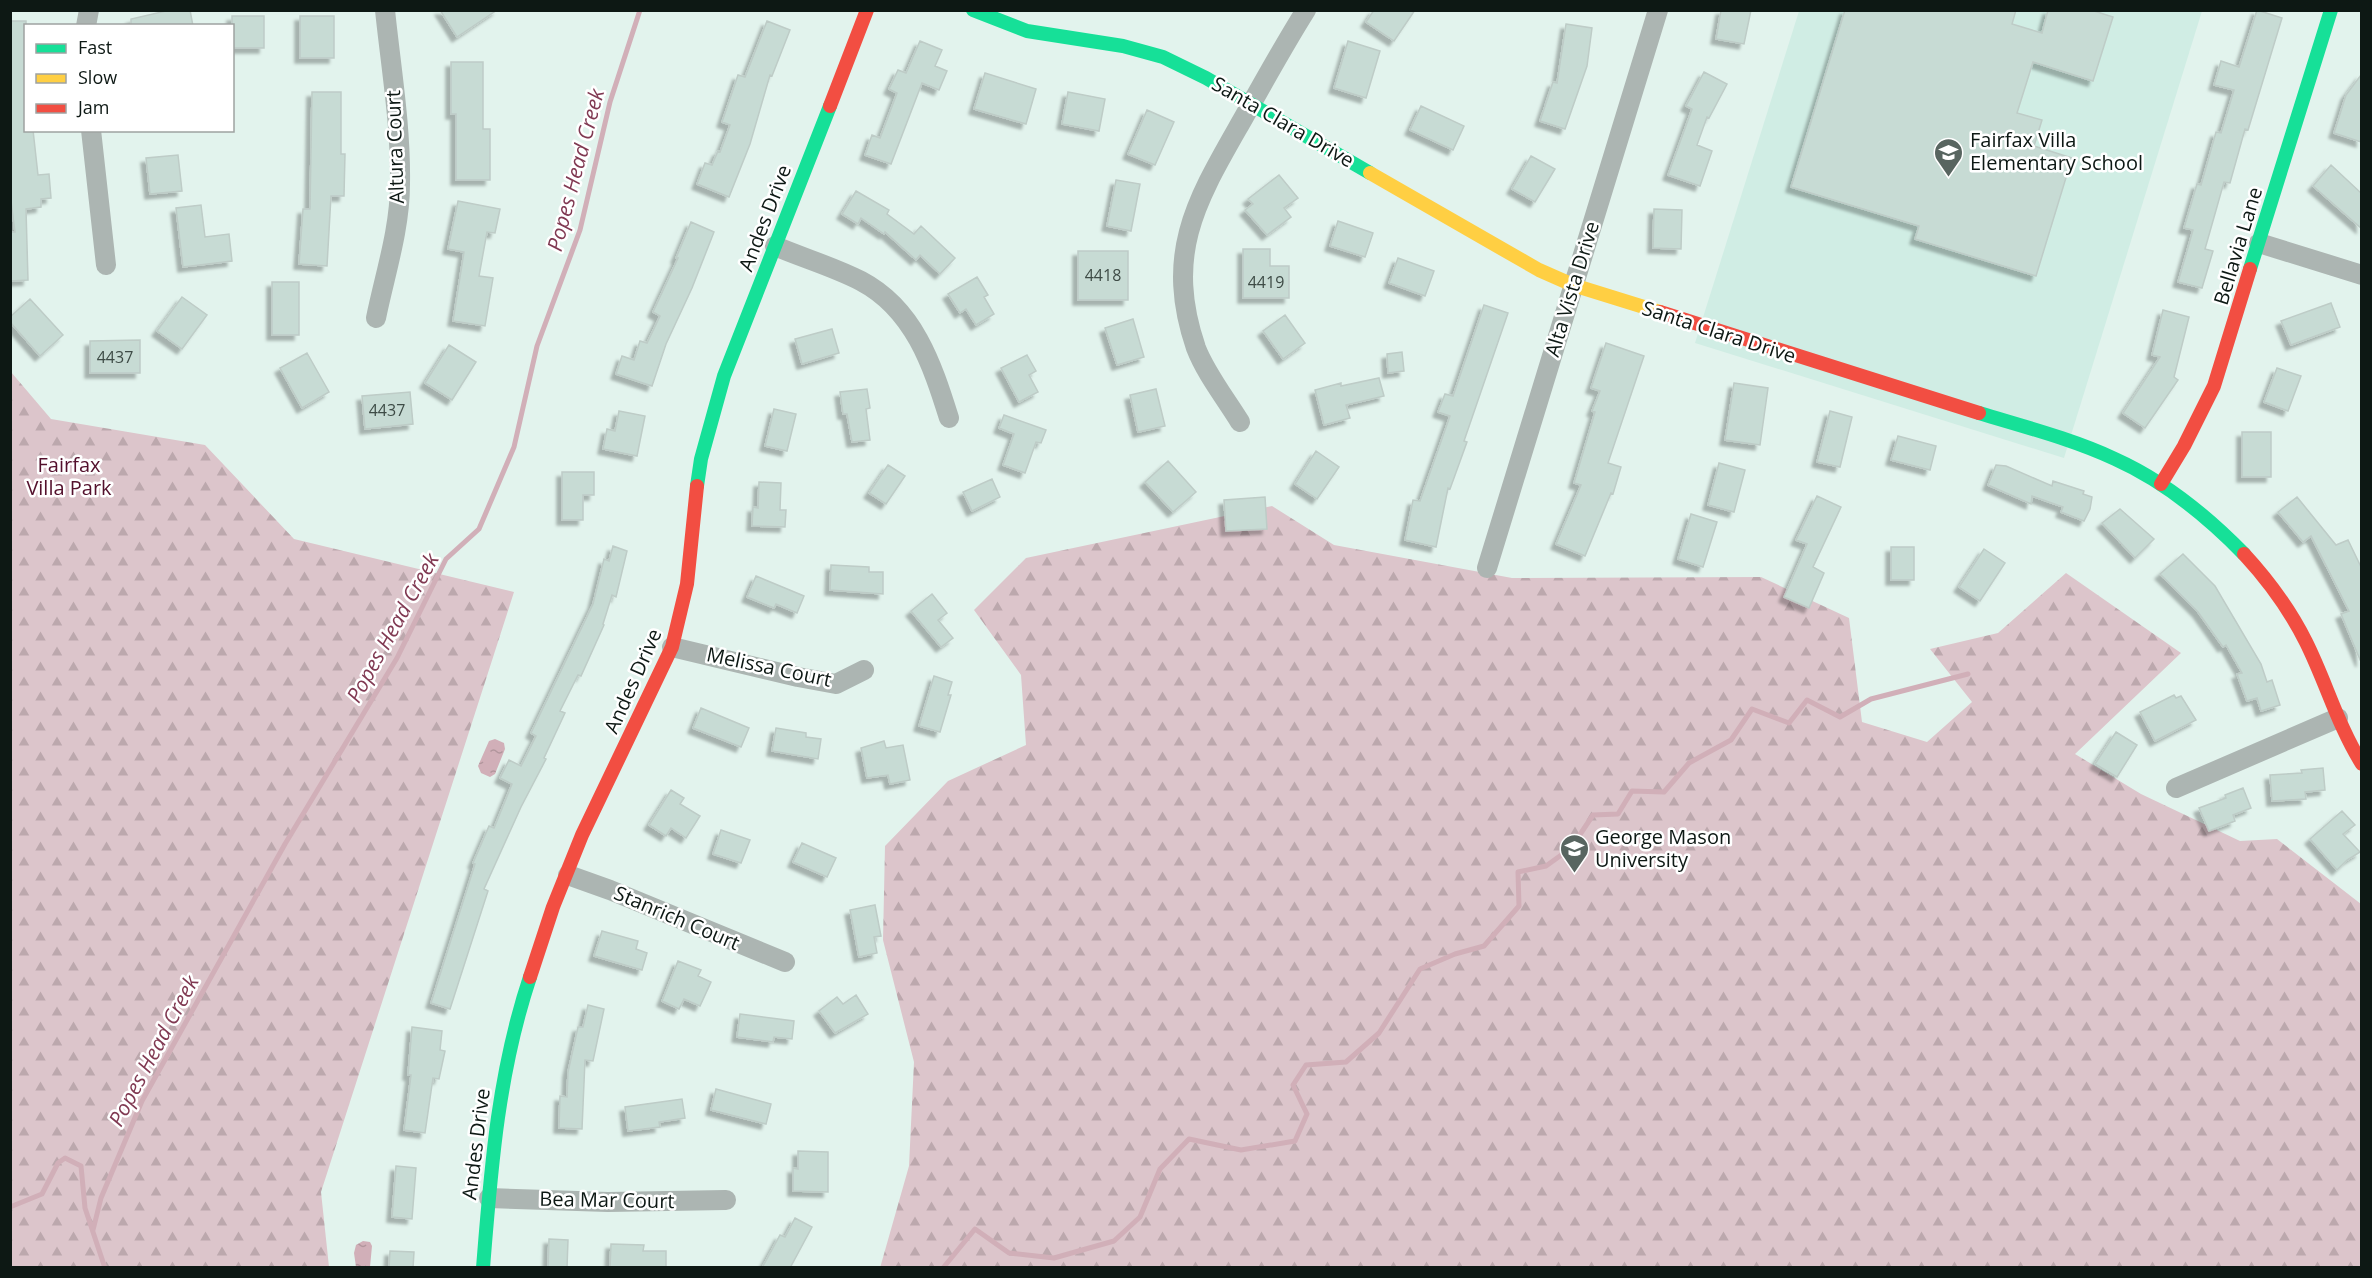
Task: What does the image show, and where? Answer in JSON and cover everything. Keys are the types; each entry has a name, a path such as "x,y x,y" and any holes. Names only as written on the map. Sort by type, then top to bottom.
{"street":[{"name":"Altura Court","path":"376,318 397,220 400,184 399,137 385,10"},
{"name":"Andes Drive","path":"483,1268 494,1136 505,1074 523,1002 553,907 568,875 582,835 672,647 687,584 695,497 709,423 724,376 867,10"},
{"name":"Santa Clara Drive","path":"973,10 1027,31 1123,46 1163,57 1252,104 1539,270 1573,285 2066,440 2129,465 2204,516 2237,547 2265,579 2305,640 2338,718 2361,764"},
{"path":"1240,422 1205,366 1186,310 1184,267 1188,231 1200,197 1306,10"},
{"name":"Alta Vista Drive","path":"1487,568 1658,10"},
{"name":"Bellavia Lane","path":"2160,484 2184,447 2214,386 2331,10"},
{"path":"91,132 106,265"},
{"path":"2259,243 2361,275"},
{"path":"775,246 861,281 879,293 901,313 924,348 949,418"},
{"name":"Melissa Court","path":"672,647 836,684 864,670"},
{"path":"2176,788 2338,718"},
{"name":"Stanrich Court","path":"568,875 610,890 785,963"},
{"name":"Bea Mar Court","path":"489,1198 608,1202 726,1200"}],"shaded area":[{"name":"Fairfax Villa Elementary School","path":"1799,11 2202,11 2064,458 1695,343"}],"green space":[{"name":"Fairfax Villa Park","path":"11,372 51,419 205,445 294,539 514,592 321,1192 329,1267 11,1267"},
{"name":"George Mason University","path":"1272,506 1334,545 1512,578 1761,577 1849,618 1862,722 1927,742 1972,702 1930,649 1998,633 2066,573 2181,653 2075,754 2141,794 2240,841 2277,839 2361,904 2361,1267 880,1268 909,1166 914,1062 883,940 885,846 948,781 1026,745 1021,675 974,610 1026,558"}],"water":[{"path":"495,739 504,743 505,749 495,774 490,777 481,773 478,766 489,741"},
{"path":"363,1241 370,1242 372,1246 370,1267 356,1267 354,1253 356,1245"}],"building":[{"path":"170,10 190,10 193,24 131,24 131,19"},
{"path":"440,10 497,10 457,37"},
{"path":"1374,10 1415,10 1394,41 1366,22"},
{"path":"1721,10 1751,10 1744,44 1716,39"},
{"path":"1845,10 2016,10 2012,24 2042,33 2048,10 2091,10 2113,17 2093,81 2033,62 2017,113 2042,120 2034,146 2072,158 2036,276 1915,239 1919,226 1791,187"},
{"path":"2257,10 2282,18 2248,130 2245,129 2230,183 2224,182 2205,249 2213,251 2202,288 2178,282 2193,230 2184,228 2197,184 2201,185 2216,132 2221,133 2234,90 2214,85 2221,61 2239,67"},
{"path":"232,16 264,16 264,48 234,48 234,24 232,24"},
{"path":"300,16 334,16 334,58 300,58"},
{"path":"10,21 26,21 24,24 24,132 33,132 38,175 49,174 51,198 41,199 41,207 26,209 28,280 10,281 10,232 15,232 10,193"},
{"path":"767,21 790,30 772,76 770,75 750,144 729,197 697,184 705,163 712,165 718,151 720,152 730,125 722,122 738,75 745,77"},
{"path":"1566,24 1592,28 1587,66 1565,129 1540,121 1553,82 1557,83"},
{"path":"920,41 942,50 935,66 947,71 939,90 922,83 891,164 865,155 872,135 880,138 897,93 889,89 898,70 906,73"},
{"path":"1348,41 1380,51 1366,98 1334,88"},
{"path":"451,62 483,62 483,129 490,129 490,180 456,180 456,114 451,114"},
{"path":"1704,72 1727,84 1709,118 1707,117 1697,145 1712,151 1700,186 1668,175 1692,109 1686,106"},
{"path":"985,73 1036,89 1026,124 974,109"},
{"path":"2361,75 2361,142 2334,133 2346,95"},
{"path":"312,92 341,92 341,154 345,154 344,196 331,196 327,266 299,264 303,209 310,209"},
{"path":"1068,92 1105,99 1099,131 1062,124"},
{"path":"1421,106 1464,126 1453,150 1410,130"},
{"path":"1147,110 1174,122 1155,165 1128,154"},
{"path":"178,155 182,191 150,194 146,158"},
{"path":"1531,156 1555,169 1535,202 1512,189"},
{"path":"2331,165 2361,193 2361,228 2313,186"},
{"path":"1279,175 1298,198 1284,208 1291,217 1267,235 1245,210 1253,204 1248,199"},
{"path":"1116,180 1140,184 1131,231 1107,226"},
{"path":"856,191 889,210 887,214 914,234 921,226 955,258 940,274 920,255 916,260 885,232 884,234 861,218 858,224 842,214"},
{"path":"458,201 500,209 495,233 487,232 479,276 493,278 485,326 453,321 464,252 448,249"},
{"path":"201,205 205,237 229,234 232,261 183,267 176,208"},
{"path":"1654,209 1682,210 1681,249 1653,248"},
{"path":"1338,221 1373,233 1365,257 1330,246"},
{"path":"691,222 714,232 692,288 666,344 652,386 616,374 622,356 634,360 640,341 647,343 660,316 653,312 678,258 676,258"},
{"path":"1243,249 1270,249 1270,266 1289,266 1289,298 1243,298"},
{"path":"1078,251 1128,251 1128,300 1078,300"},
{"path":"1398,258 1434,271 1425,296 1389,283"},
{"path":"977,277 988,295 984,297 994,314 976,325 966,309 960,313 948,294"},
{"path":"272,282 299,282 299,335 272,335"},
{"path":"182,297 207,315 182,349 157,331"},
{"path":"30,299 63,335 40,356 10,322 10,317"},
{"path":"2331,303 2340,327 2291,345 2281,321"},
{"path":"1484,305 1508,313 1464,441 1467,442 1450,489 1448,488 1436,547 1405,540 1413,500 1420,501 1450,416 1438,412 1445,394 1453,396"},
{"path":"2163,310 2189,317 2174,377 2178,380 2145,428 2123,413 2160,357 2152,355"},
{"path":"1285,315 1305,343 1283,359 1263,331"},
{"path":"1133,319 1144,357 1117,365 1105,328"},
{"path":"832,329 839,353 802,364 795,339"},
{"path":"140,340 140,373 90,373 90,341"},
{"path":"1606,343 1644,356 1608,463 1621,467 1613,494 1611,493 1585,556 1556,544 1581,485 1574,483 1595,412 1592,411 1600,391 1591,388"},
{"path":"449,345 476,362 452,400 425,383"},
{"path":"1402,352 1404,371 1388,373 1387,354"},
{"path":"307,353 329,392 302,408 280,368"},
{"path":"1027,355 1036,371 1029,375 1038,392 1019,402 1001,368"},
{"path":"2277,368 2301,376 2288,411 2264,402"},
{"path":"1379,378 1384,396 1346,405 1350,418 1324,425 1315,390 1341,383 1341,386"},
{"path":"1734,383 1768,388 1760,445 1725,440"},
{"path":"867,389 870,408 866,409 870,440 852,442 847,414 843,414 840,392"},
{"path":"1156,389 1165,426 1138,432 1130,395"},
{"path":"410,392 413,424 365,429 362,396"},
{"path":"774,409 796,414 787,451 765,446"},
{"path":"619,411 645,416 637,456 603,449 607,429 615,431"},
{"path":"1830,411 1852,417 1840,467 1817,462"},
{"path":"1004,415 1046,430 1041,443 1036,442 1025,473 1003,465 1014,434 999,428"},
{"path":"2242,432 2271,432 2271,477 2242,477"},
{"path":"1898,436 1936,446 1930,470 1891,460"},
{"path":"1316,451 1339,467 1317,499 1295,484"},
{"path":"1168,461 1196,492 1173,512 1145,482"},
{"path":"1719,463 1745,470 1734,512 1708,505"},
{"path":"888,465 905,476 886,504 869,493"},
{"path":"1996,465 2006,466 2052,486 2053,481 2084,491 2083,494 2092,497 2090,509 2084,521 2061,512 2063,507 2032,496 2031,504 1988,485"},
{"path":"562,472 594,472 594,495 583,495 583,520 562,520"},
{"path":"992,479 1000,497 972,511 963,492"},
{"path":"759,482 781,483 780,510 786,510 785,527 752,526 753,507 758,508"},
{"path":"1817,496 1841,507 1813,567 1824,573 1809,608 1784,597 1807,544 1796,540"},
{"path":"1265,497 1267,529 1226,531 1224,500"},
{"path":"2297,497 2336,545 2348,540 2361,567 2361,662 2341,614 2349,611 2311,536 2303,542 2278,512"},
{"path":"2120,509 2154,539 2135,558 2102,523"},
{"path":"1691,514 1717,522 1703,567 1678,559"},
{"path":"613,546 627,551 616,597 612,595 604,625 581,676 578,675 560,711 565,713 544,758 546,759 521,807 484,889 488,891 450,1009 431,1003 475,864 473,863 489,826 494,828 512,784 500,778 509,760 521,766 536,736 531,733 593,604 604,559 609,561"},
{"path":"1891,547 1914,547 1914,580 1891,580"},
{"path":"1984,549 2005,563 1980,601 1959,587"},
{"path":"2183,554 2215,586 2261,664 2267,682 2272,680 2280,705 2261,711 2257,698 2247,701 2237,674 2242,673 2226,645 2223,647 2198,612 2160,574"},
{"path":"831,565 869,567 869,572 883,572 883,594 830,590"},
{"path":"756,576 804,596 797,613 776,604 774,608 747,597"},
{"path":"932,594 947,613 938,620 953,638 941,647 911,611"},
{"path":"934,676 952,682 948,695 951,695 940,732 919,726"},
{"path":"2174,695 2176,698 2181,696 2196,720 2155,741 2140,712"},
{"path":"701,708 749,728 741,747 693,728"},
{"path":"776,728 806,733 806,737 821,739 818,759 772,751"},
{"path":"2116,732 2137,745 2117,777 2095,764"},
{"path":"884,741 886,748 903,745 910,780 890,784 888,775 867,778 861,748"},
{"path":"2323,768 2325,790 2305,792 2306,799 2272,801 2270,775 2302,773 2301,770"},
{"path":"2243,788 2251,808 2233,815 2235,821 2209,831 2199,808 2226,798 2225,795"},
{"path":"671,790 684,798 680,804 700,816 686,838 671,828 666,836 649,825"},
{"path":"2342,811 2355,825 2343,834 2360,852 2337,870 2310,839"},
{"path":"721,830 750,840 741,863 713,854"},
{"path":"802,843 836,858 827,877 793,862"},
{"path":"875,905 881,936 874,937 877,953 859,957 850,910"},
{"path":"602,931 638,941 636,949 647,953 642,970 594,956"},
{"path":"678,961 701,970 698,976 711,982 700,1006 684,999 679,1009 662,1001"},
{"path":"856,995 868,1014 835,1033 819,1011 837,997 843,1004"},
{"path":"588,1005 604,1009 593,1061 585,1060 582,1129 559,1128 560,1096 567,1097 568,1072 578,1027 583,1027"},
{"path":"740,1014 794,1021 792,1039 774,1037 773,1042 737,1037"},
{"path":"412,1027 442,1031 440,1050 445,1051 439,1079 433,1078 425,1133 404,1130 411,1075 408,1075"},
{"path":"716,1089 771,1104 766,1124 711,1110"},
{"path":"682,1099 685,1118 659,1122 660,1127 628,1131 625,1107"},
{"path":"798,1151 828,1152 828,1192 793,1191 793,1168 798,1169"},
{"path":"396,1166 416,1168 412,1219 392,1217"},
{"path":"795,1218 812,1227 790,1268 762,1268 780,1235 785,1237"},
{"path":"549,1239 568,1240 567,1268 548,1268"},
{"path":"611,1244 644,1245 643,1251 666,1251 666,1268 610,1268"},
{"path":"390,1251 414,1252 413,1268 389,1268"}],"waterway":[{"name":"Popes Head Creek","path":"93,1230 101,1198 142,1101 285,844 397,658 446,559 479,529 514,447 537,346 580,230 610,102 640,10"},
{"path":"943,1268 975,1229 1009,1253 1054,1258 1114,1241 1140,1217 1160,1169 1189,1139 1241,1150 1295,1141 1307,1114 1293,1085 1306,1065 1346,1062 1379,1033 1420,969 1455,954 1484,946 1519,906 1518,872 1546,866 1571,848 1593,815 1618,814 1632,791 1664,792 1689,763 1731,740 1752,709 1789,723 1807,700 1840,717 1871,699 1968,674"},
{"name":"Popes Head Creek","path":"10,1207 42,1194 58,1163 65,1158 81,1166 85,1208 105,1268"}],"traffic: fast":[{"path":"973,10 1027,31 1123,46 1163,57 1206,78 1370,173"},
{"path":"2250,269 2331,10"},
{"path":"697,486 701,459 724,376 830,106"},
{"path":"1979,413 2082,445 2133,468 2184,500 2244,554"},
{"path":"483,1268 493,1157 503,1085 510,1049 530,977"}],"traffic: slow":[{"path":"1370,173 1539,270 1573,285 1660,312"}],"traffic: jam":[{"path":"830,106 867,10"},
{"path":"2161,484 2184,446 2214,386 2250,269"},
{"path":"1660,312 1979,413"},
{"path":"530,977 553,907 582,835 672,647 687,584 697,486"},
{"path":"2244,554 2262,574 2300,630 2346,735 2362,764"}],"place":[{"name":"Fairfax Villa Elementary School","path":"1949,178"},
{"name":"George Mason University","path":"1574,874"}]}
